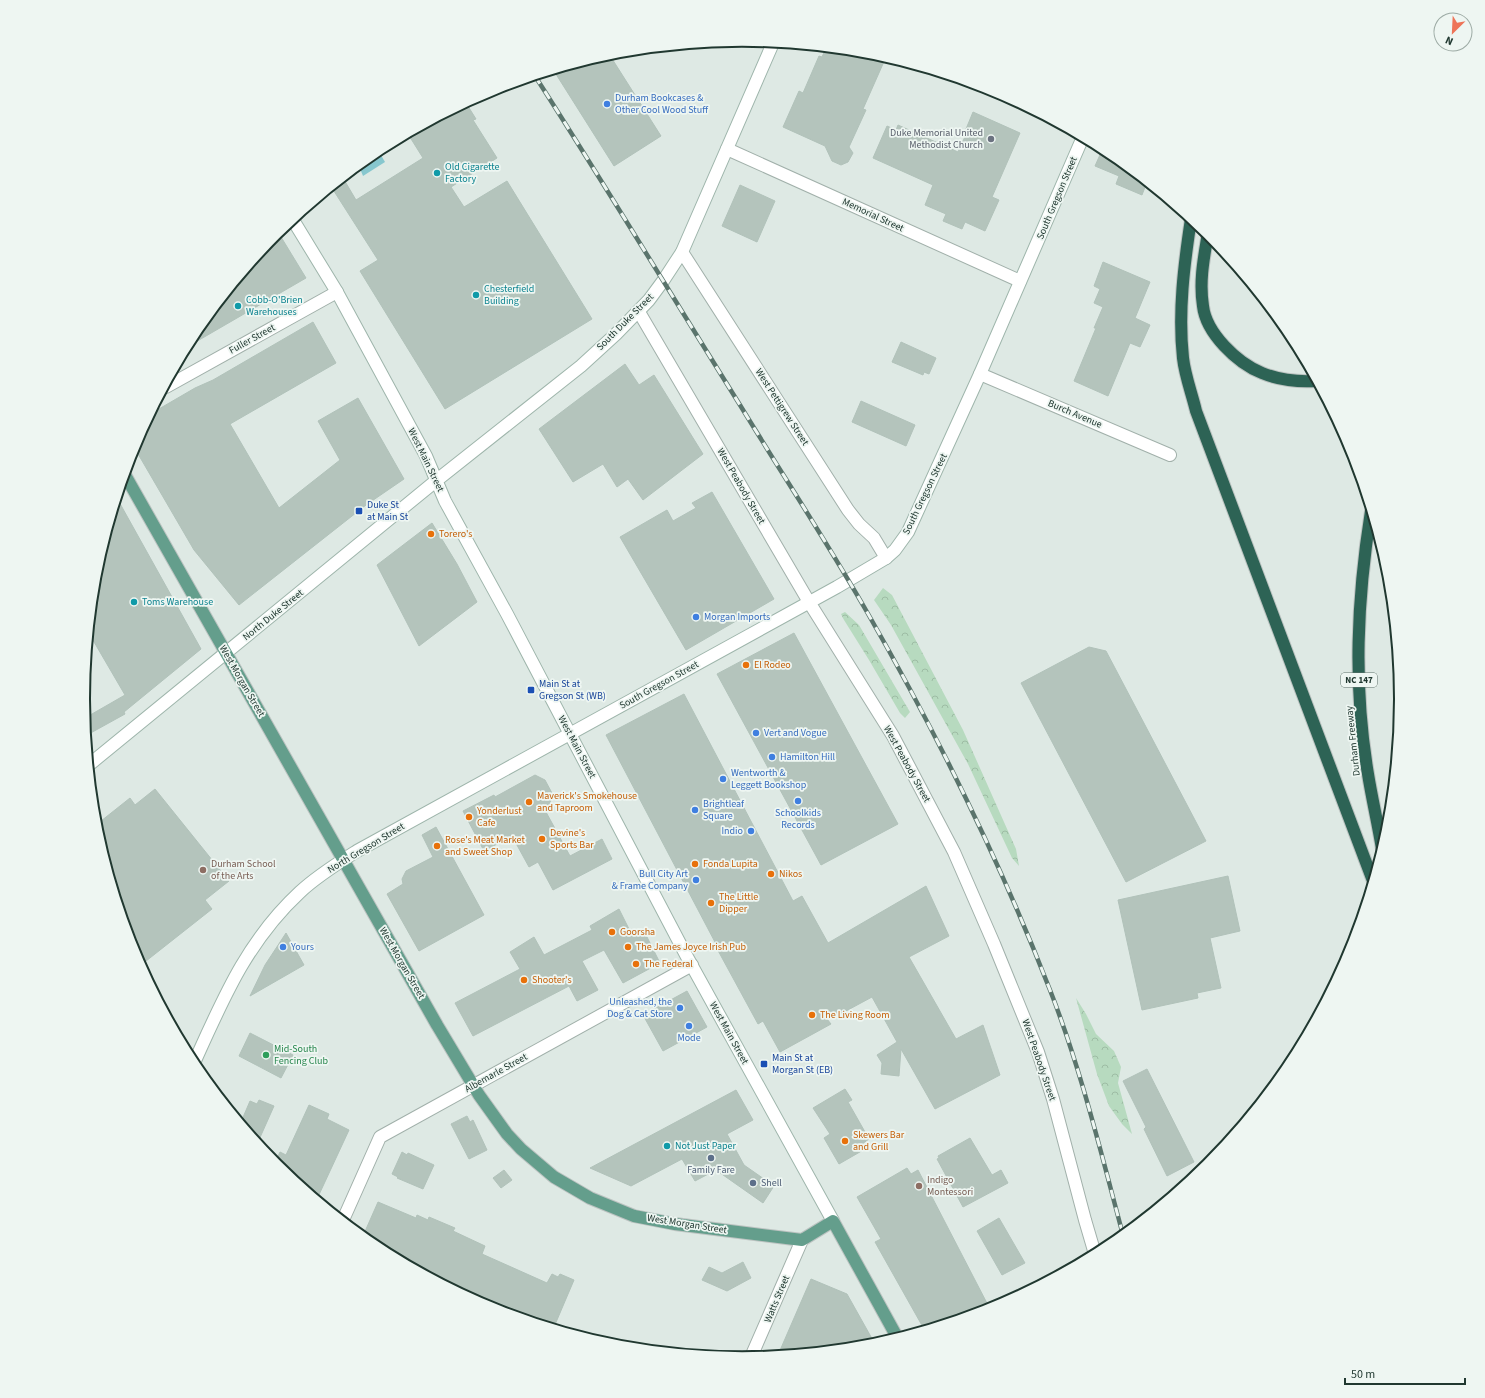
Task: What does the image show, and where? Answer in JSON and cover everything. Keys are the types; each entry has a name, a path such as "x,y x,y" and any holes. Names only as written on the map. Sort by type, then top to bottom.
{"highway":[{"path":"1190,225 1185,258 1181,324 1183,360 1196,411 1370,874"},
{"path":"1207,241 1202,269 1201,289 1203,308 1209,325 1218,338 1231,353 1261,373 1282,379 1303,382 1311,381"},
{"name":"Durham Freeway","path":"1370,522 1360,595 1358,639 1359,690 1368,774 1380,836"}],"main road":[{"name":"South Duke Street","path":"437,480 581,366 639,312 649,300 682,252 771,48"},
{"name":"South Gregson Street","path":"570,734 837,588 886,558 895,550 908,532 980,374 1081,142"},
{"name":"Memorial Street","path":"727,149 1020,281"},
{"name":"West Main Street","path":"296,225 337,292 426,456 445,501 508,614 692,965 895,1333"},
{"name":"West Pettigrew Street","path":"682,252 848,510 859,524 874,538 886,558"},
{"name":"Fuller Street","path":"173,382 337,292"},
{"name":"West Peabody Street","path":"639,312 809,602 893,736 944,832 994,944 1038,1052 1053,1099 1093,1248"},
{"name":"Burch Avenue","path":"980,374 1170,455"},
{"name":"North Duke Street","path":"94,761 437,480"},
{"name":"West Morgan Street","path":"128,481 437,1025 496,1120 521,1149 554,1177 590,1198 634,1216 675,1224 802,1240"},
{"name":"North Gregson Street","path":"197,1056 233,978 244,959 260,936 300,891 343,860 570,734"},
{"name":"Albemarle Street","path":"345,1215 380,1137 692,965"},
{"path":"802,1240 833,1221"},
{"name":"Watts Street","path":"754,1351 802,1240"}],"green space":[{"path":"883,588 892,595 963,730 1016,849 1019,866 1012,858 968,764 891,625 874,600"},
{"path":"845,612 859,625 910,712 905,718 900,713 844,620 841,614"},
{"path":"1076,998 1096,1034 1114,1051 1121,1067 1118,1083 1132,1134 1122,1124 1109,1106 1097,1074"}],"water":[{"path":"382,156 385,162 363,176 361,171"}],"building":[{"path":"824,53 883,63 863,109 866,110 849,147 853,153 848,162 841,165 832,161 825,146 783,127 799,91 803,93 819,56 822,57"},
{"name":"Durham Bookcases & Other Cool Wood Stuff","path":"613,60 661,136 614,166 556,75"},
{"name":"Chesterfield Building","path":"469,108 476,119 473,120 497,158 451,187 464,207 507,181 592,319 445,409 360,271 378,260 334,192 346,182 356,200 423,158 411,138"},
{"path":"973,112 1020,133 992,197 999,200 985,231 965,222 962,229 943,221 946,214 925,205 933,185 873,158 887,126 896,130 898,125 958,152 968,130 966,129"},
{"path":"1100,154 1145,187 1142,195 1116,184 1119,176 1095,166"},
{"path":"740,185 775,201 757,242 722,226"},
{"name":"Cobb-O'Brien Warehouses","path":"281,238 306,278 198,341 225,302 252,269"},
{"path":"1103,262 1150,282 1135,318 1150,325 1140,347 1130,343 1108,396 1074,381 1103,307 1094,303 1100,289 1094,286"},
{"path":"313,322 336,363 230,424 279,508 340,460 318,421 358,398 404,479 366,505 239,605 194,550 138,454 159,409 195,388 213,380"},
{"path":"901,342 936,358 929,374 924,372 923,375 892,362"},
{"path":"625,364 639,385 654,375 703,454 643,500 628,479 617,487 603,464 573,482 539,429"},
{"path":"861,401 915,425 906,446 852,422"},
{"path":"712,492 774,599 686,650 620,537 667,510 673,521 696,508 692,503"},
{"name":"Toms Warehouse","path":"120,504 201,649 124,712 125,714 92,732 91,715 125,695 93,641 103,572"},
{"path":"432,523 457,564 477,602 419,646 377,565"},
{"path":"794,633 898,824 821,865 717,674"},
{"path":"1089,647 1106,651 1206,841 1126,882 1021,683"},
{"path":"684,694 793,901 802,896 828,943 926,886 949,936 909,957 956,1039 983,1025 1000,1075 935,1109 901,1049 899,1076 881,1074 882,1063 877,1055 897,1042 872,997 827,1019 831,1024 780,1052 763,1021 758,1024 715,945 716,944 606,735"},
{"path":"535,775 545,780 553,795 546,812 570,856 602,839 612,859 553,890 538,862 529,867 512,836 484,851 463,811 494,795 495,797"},
{"name":"Durham School of the Arts","path":"155,789 229,881 205,900 212,909 146,961 125,909 113,868 102,820 130,798 135,805"},
{"path":"436,827 484,915 419,951 387,894 403,884 402,879 406,871 433,857 422,835"},
{"path":"1228,876 1240,931 1210,938 1221,988 1197,993 1198,998 1142,1010 1118,900"},
{"path":"619,909 632,935 643,929 660,963 623,983 604,950 582,961 598,990 577,1001 569,986 473,1036 455,1003 520,969 510,952 534,937 544,955 592,930 590,926"},
{"path":"286,933 304,965 250,996 265,965"},
{"path":"687,991 707,1027 663,1051 643,1015"},
{"path":"250,1033 293,1055 281,1078 239,1056"},
{"path":"1147,1069 1194,1162 1167,1176 1144,1129 1146,1127 1123,1081"},
{"path":"845,1089 852,1100 848,1102 869,1139 862,1144 865,1149 839,1164 824,1138 830,1134 813,1108"},
{"name":"Not Just Paper","path":"736,1090 753,1120 727,1134 744,1165 774,1186 763,1203 716,1170 695,1181 682,1159 631,1186 590,1168"},
{"path":"259,1100 274,1106 260,1138 243,1118 250,1101 257,1104"},
{"path":"309,1105 329,1114 327,1119 349,1130 319,1194 278,1157 280,1152 286,1155"},
{"path":"467,1116 470,1122 473,1120 487,1150 469,1159 451,1124"},
{"path":"970,1138 992,1175 1001,1170 1008,1183 963,1207 937,1159 939,1158 938,1156"},
{"path":"402,1152 407,1155 408,1153 434,1165 423,1189 397,1178 398,1177 392,1174"},
{"path":"907,1168 911,1174 918,1170 987,1303 922,1326 875,1242 881,1239 857,1197"},
{"path":"504,1170 512,1180 501,1188 493,1178"},
{"path":"378,1202 416,1218 417,1215 428,1220 429,1217 455,1228 453,1231 485,1246 482,1254 547,1283 552,1274 558,1277 560,1274 574,1280 556,1323 493,1301 454,1284 416,1264 365,1230"},
{"path":"999,1218 1025,1263 1002,1275 977,1231"},
{"path":"743,1262 751,1278 727,1291 702,1280 709,1267 722,1273"},
{"path":"811,1279 847,1294 871,1338 828,1345 780,1350"}],"railway":[{"path":"538,80 613,199 836,560 893,658 966,798 1010,893 1061,1020 1081,1081 1121,1229"}],"place":[{"name":"Durham Bookcases & Other Cool Wood Stuff","path":"607,104"},
{"name":"Duke Memorial United Methodist Church","path":"991,139"},
{"name":"Old Cigarette Factory","path":"437,173"},
{"name":"Chesterfield Building","path":"476,295"},
{"name":"Cobb-O'Brien Warehouses","path":"238,306"},
{"name":"Duke St at Main St","path":"359,511"},
{"name":"Torero's","path":"431,534"},
{"name":"Toms Warehouse","path":"134,602"},
{"name":"Morgan Imports","path":"696,617"},
{"name":"El Rodeo","path":"746,665"},
{"name":"Main St at Gregson St (WB)","path":"531,690"},
{"name":"Vert and Vogue","path":"756,733"},
{"name":"Hamilton Hill","path":"772,757"},
{"name":"Wentworth & Leggett Bookshop","path":"723,779"},
{"name":"Schoolkids Records","path":"798,801"},
{"name":"Maverick's Smokehouse and Taproom","path":"529,802"},
{"name":"Brightleaf Square","path":"695,810"},
{"name":"Yonderlust Cafe","path":"469,817"},
{"name":"Indio","path":"751,831"},
{"name":"Devine's Sports Bar","path":"542,839"},
{"name":"Rose's Meat Market and Sweet Shop","path":"437,846"},
{"name":"Fonda Lupita","path":"695,864"},
{"name":"Durham School of the Arts","path":"203,870"},
{"name":"Nikos","path":"771,874"},
{"name":"Bull City Art & Frame Company","path":"696,880"},
{"name":"The Little Dipper","path":"711,903"},
{"name":"Goorsha","path":"612,932"},
{"name":"Yours","path":"283,947"},
{"name":"The James Joyce Irish Pub","path":"628,947"},
{"name":"The Federal","path":"636,964"},
{"name":"Shooter's","path":"524,980"},
{"name":"Unleashed, the Dog & Cat Store","path":"680,1008"},
{"name":"The Living Room","path":"812,1015"},
{"name":"Mode","path":"689,1026"},
{"name":"Mid-South Fencing Club","path":"266,1055"},
{"name":"Main St at Morgan St (EB)","path":"764,1064"},
{"name":"Skewers Bar and Grill","path":"845,1141"},
{"name":"Not Just Paper","path":"667,1146"},
{"name":"Family Fare","path":"711,1158"},
{"name":"Shell","path":"753,1183"},
{"name":"Indigo Montessori","path":"919,1186"}]}
